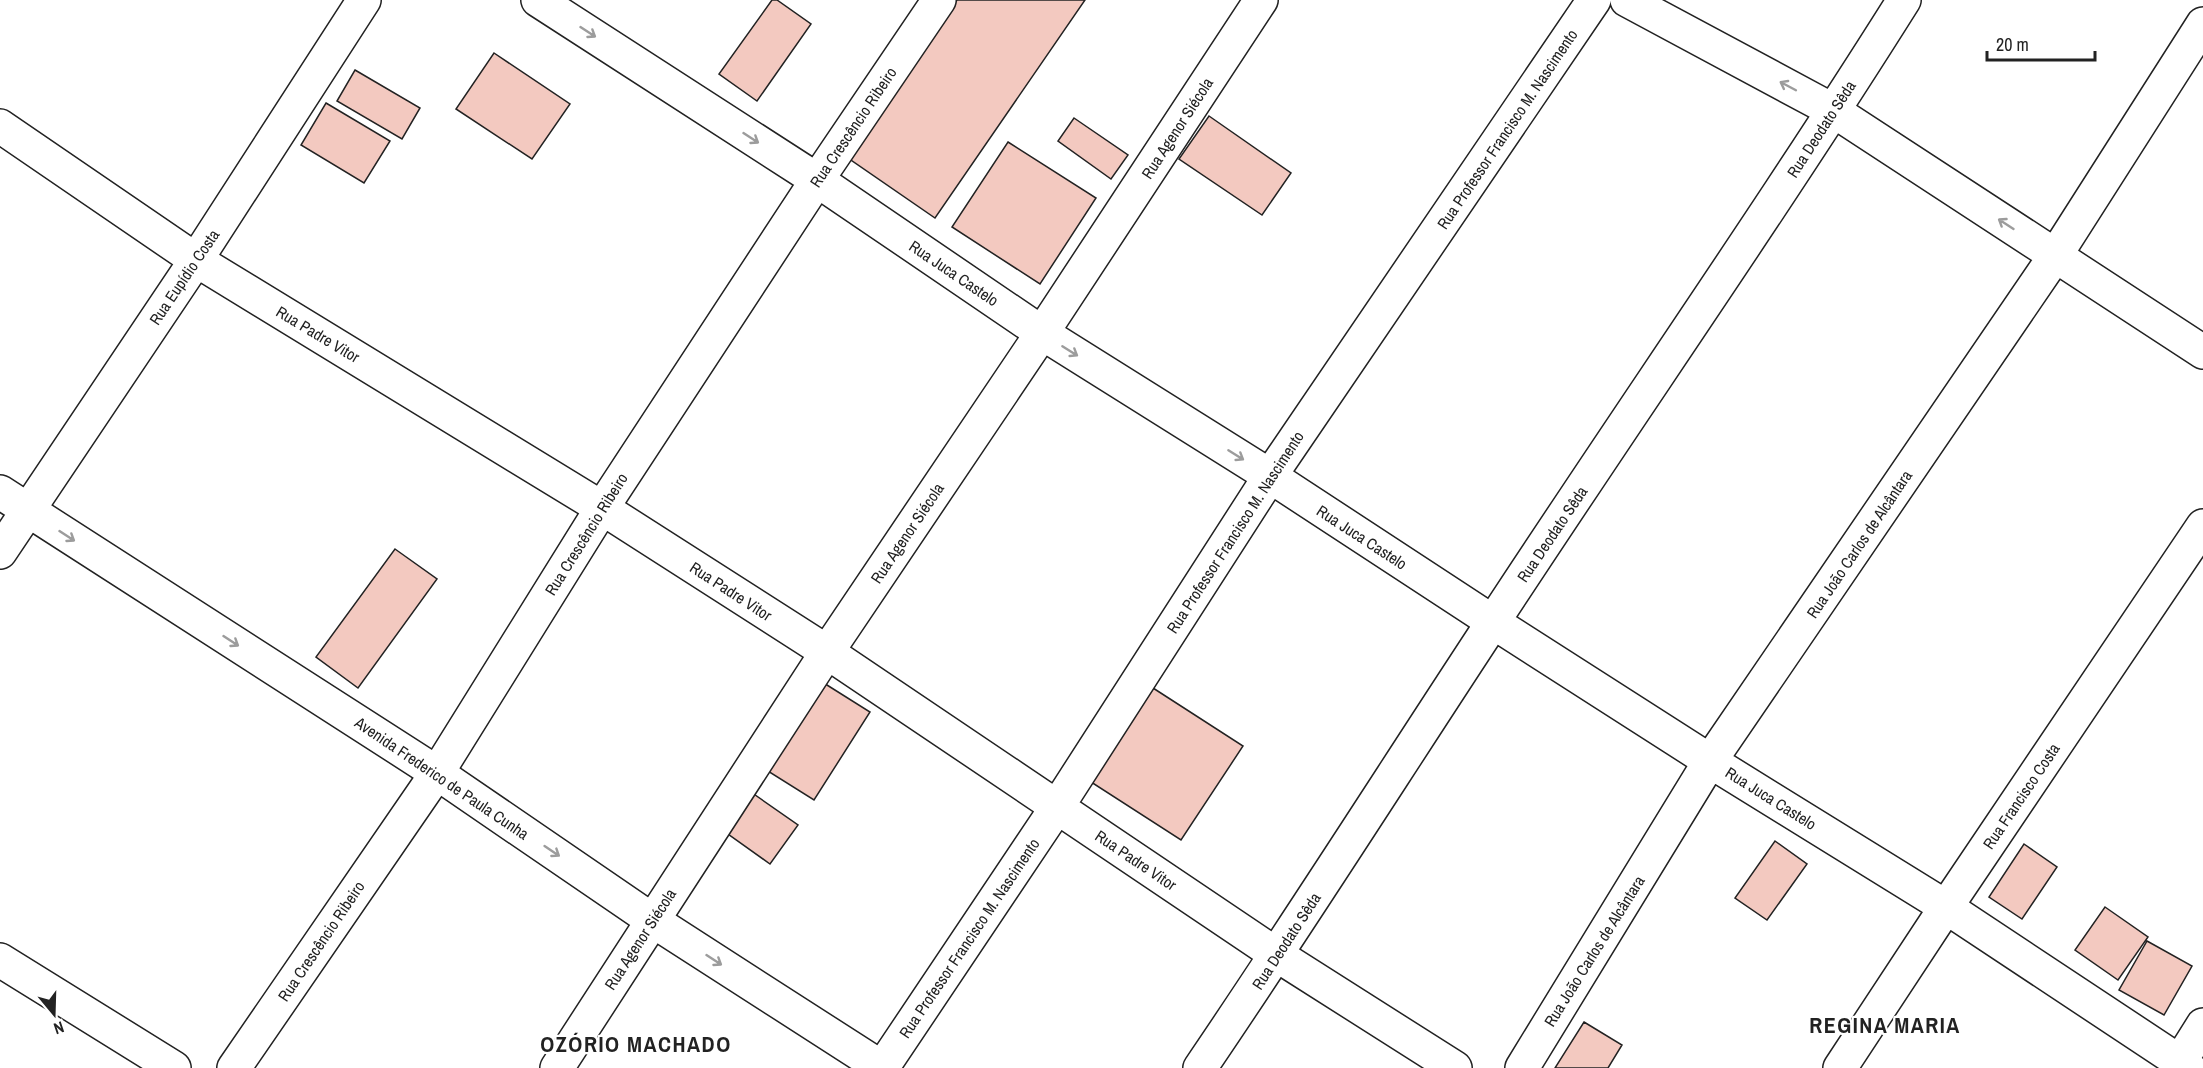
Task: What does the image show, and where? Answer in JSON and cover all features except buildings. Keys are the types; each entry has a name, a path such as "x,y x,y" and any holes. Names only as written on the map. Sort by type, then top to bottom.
{"street":[{"name":"Rua Eupídio Costa","path":"0,552 196,260 364,0"},
{"name":"Rua Juca Castelo","path":"538,0 817,180 1042,333 1270,476 1492,622 1710,761 1946,907 2182,1066"},
{"name":"Rua Crescêncio Ribeiro","path":"234,1068 436,773 602,508 817,180 939,0"},
{"name":"Rua Agenor Siécola","path":"557,1068 827,652 1042,333 1261,0"},
{"name":"Rua Professor Francisco M. Nascimento","path":"882,1068 1057,807 1270,476 1594,0"},
{"path":"1627,0 1834,111 2203,352"},
{"name":"Rua Deodato Sêda","path":"1200,1068 1277,955 1492,622 1834,111 1904,0"},
{"name":"Rua João Carlos de Alcântara","path":"1522,1068 1710,761 2055,256 2203,24"},
{"name":"Rua Padre Vitor","path":"0,126 196,260 602,508 827,652 1277,955 1455,1068"},
{"name":"Avenida Frederico de Paula Cunha","path":"0,492 436,773 652,920 882,1068"},
{"name":"Rua Francisco Costa","path":"1840,1068 2203,526"},
{"path":"0,960 174,1068"},
{"path":"2182,1066 2203,1025"}],"district":[{"name":"REGINA MARIA","path":"1885,1025"},
{"name":"OZÓRIO MACHADO","path":"636,1044"}]}
